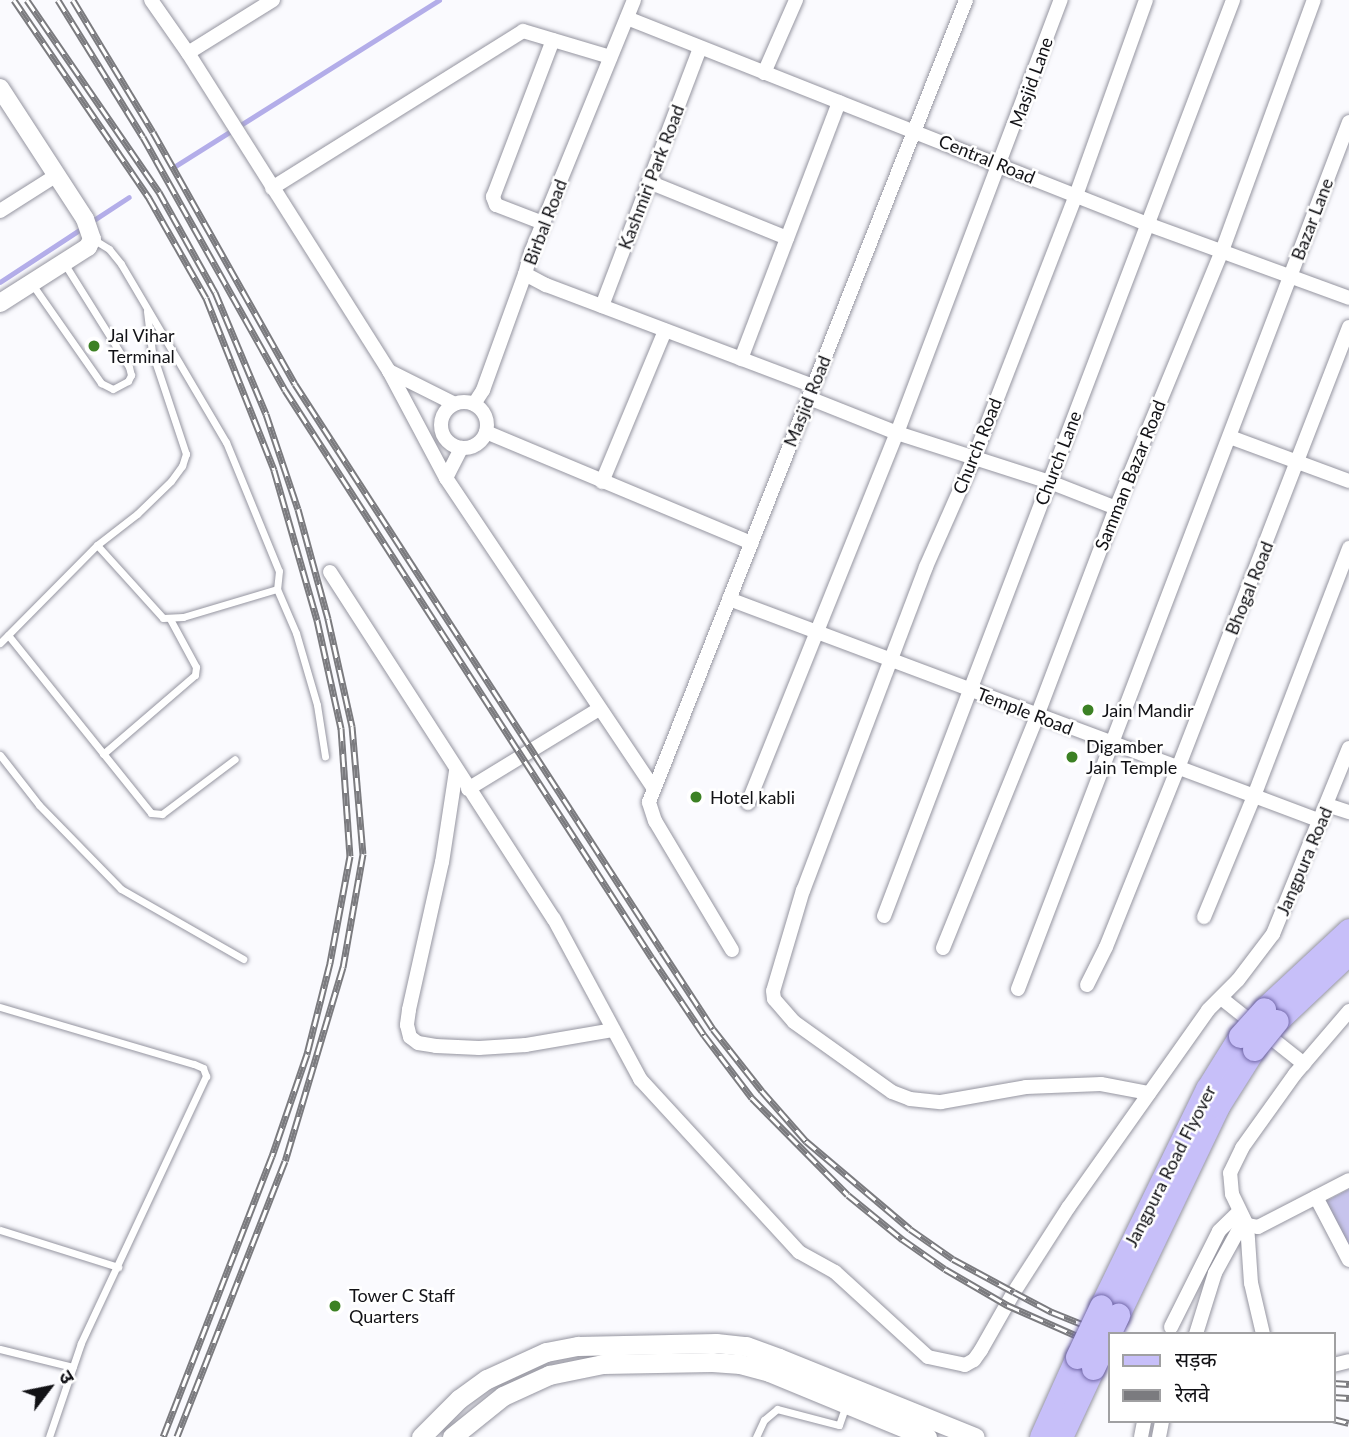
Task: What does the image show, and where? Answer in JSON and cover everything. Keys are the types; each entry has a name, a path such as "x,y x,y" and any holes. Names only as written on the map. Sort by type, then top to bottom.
{"main road":[{"name":"Jangpura Road Flyover","path":"1041,1437 1136,1231 1223,1061 1264,1009 1349,930"},
{"name":"Jangpura Road Flyover","path":"1111,1332 1218,1106 1277,1021 1349,953"},
{"name":"Jangpura Road Flyover","path":"1061,1437 1108,1338"},
{"path":"421,1437 459,1399 487,1379 546,1352 578,1346 716,1343 746,1346 975,1437"},
{"path":"452,1437 482,1409 527,1383 573,1369 603,1364 712,1362 740,1364 769,1372 927,1437"}],"street":[{"path":"151,0 228,113 272,188 389,370 446,478 600,709 652,796 655,821 732,950"},
{"path":"188,53 273,0"},
{"name":"Birbal Road","path":"634,0 543,223 525,274 741,359 897,433 1049,482 1116,508"},
{"path":"764,73 796,0"},
{"name":"Masjid Road","path":"652,796 966,0"},
{"name":"Masjid Lane","path":"748,803 897,433 1061,0"},
{"name":"Church Road","path":"1146,0 1076,195 974,458 926,567 803,890 773,991 774,999 794,1022 892,1092 910,1099 941,1102 1027,1087 1101,1084 1149,1093"},
{"name":"Church Lane","path":"884,916 1233,0"},
{"name":"Samman Bazar Road","path":"943,948 1037,716 1116,508 1222,251 1314,0"},
{"name":"Central Road","path":"626,18 1000,163 1147,224 1349,298"},
{"path":"272,188 502,41 523,31 610,57"},
{"path":"543,223 496,205 493,197 553,40"},
{"name":"Kashmiri Park Road","path":"602,306 700,48"},
{"path":"0,88 89,229 88,247 0,303"},
{"path":"741,359 839,102"},
{"name":"Bazar Lane","path":"1018,989 1349,122"},
{"path":"0,211 57,175"},
{"path":"649,182 787,238"},
{"path":"474,404 483,390 525,274"},
{"name":"Bhogal Road","path":"1087,985 1106,947 1178,768 1299,463 1349,327"},
{"path":"601,482 665,331"},
{"path":"389,370 453,403 474,404 482,411 487,421 486,432 481,441 461,448 451,444 441,426 442,416 453,403"},
{"path":"486,432 751,543"},
{"path":"1230,437 1349,481"},
{"path":"446,478 461,448"},
{"path":"1204,917 1254,796 1349,548"},
{"path":"330,572 554,919 613,1030 526,1045 479,1048 436,1046 418,1043 411,1037 407,1025 409,1010 442,862 456,771"},
{"name":"Temple Road","path":"729,599 1321,821"},
{"path":"468,789 600,709"},
{"name":"Jangpura Road","path":"613,1030 640,1079 799,1252 835,1272 928,1357 965,1365 974,1360 981,1350 1014,1292 1068,1208 1208,1010 1273,934 1349,748"},
{"path":"1327,805 1349,812"},
{"path":"1221,998 1304,1064"},
{"path":"1262,1332 1251,1283 1244,1219 1229,1184 1230,1173 1242,1148 1304,1064 1349,1011"},
{"path":"1244,1219 1258,1227 1349,1180"},
{"path":"1316,1197 1349,1260"},
{"path":"1171,1327 1219,1231 1244,1219"},
{"path":"1197,1332 1215,1273 1244,1219"}],"lane":[{"path":"89,229 121,264 226,442 279,571 277,589 296,633 317,705 325,756"},
{"path":"31,283 101,383 113,389 128,381 131,376 129,367 64,262"},
{"path":"0,643 97,545 137,514 171,481 182,466 186,454 152,352 147,307"},
{"path":"97,545 155,610 170,619 196,667 195,675 103,754"},
{"path":"170,619 277,589"},
{"path":"8,635 146,809 155,815 162,814 235,759"},
{"path":"0,755 40,805 121,889 243,959"},
{"path":"0,1007 202,1068 206,1076 203,1088 73,1367 48,1437"},
{"path":"0,1230 118,1267"},
{"path":"0,1349 73,1367"},
{"path":"756,1437 770,1412 777,1409 839,1424 847,1404"}],"shaded area":[{"path":"1349,1189 1349,1248 1326,1201"}],"waterway":[{"path":"174,167 439,0"},
{"path":"91,222 129,197"},
{"path":"0,282 84,227"}],"railway":[{"path":"14,0 149,198 206,298 274,470 317,620 341,728 350,856 330,963 307,1054 272,1156 163,1437"},
{"path":"27,0 159,192 215,292 266,414 298,509 328,619 352,726 363,854 343,967 285,1161 177,1437"},
{"path":"58,0 143,137 285,390 652,958 704,1035 752,1098 848,1195 902,1239 945,1269 1007,1305 1108,1350"},
{"path":"73,0 153,132 295,384 713,1029 806,1141 910,1229 953,1259 1014,1292 1052,1312 1108,1335"},
{"path":"1335,1383 1349,1384"},
{"path":"1335,1397 1349,1398"},
{"path":"1335,1420 1349,1423"}],"place":[{"name":"Jal Vihar Terminal","path":"94,346"},
{"name":"Jain Mandir","path":"1088,710"},
{"name":"Digamber Jain Temple","path":"1072,757"},
{"name":"Hotel kabli","path":"696,797"},
{"name":"Tower C Staff Quarters","path":"335,1306"}]}
